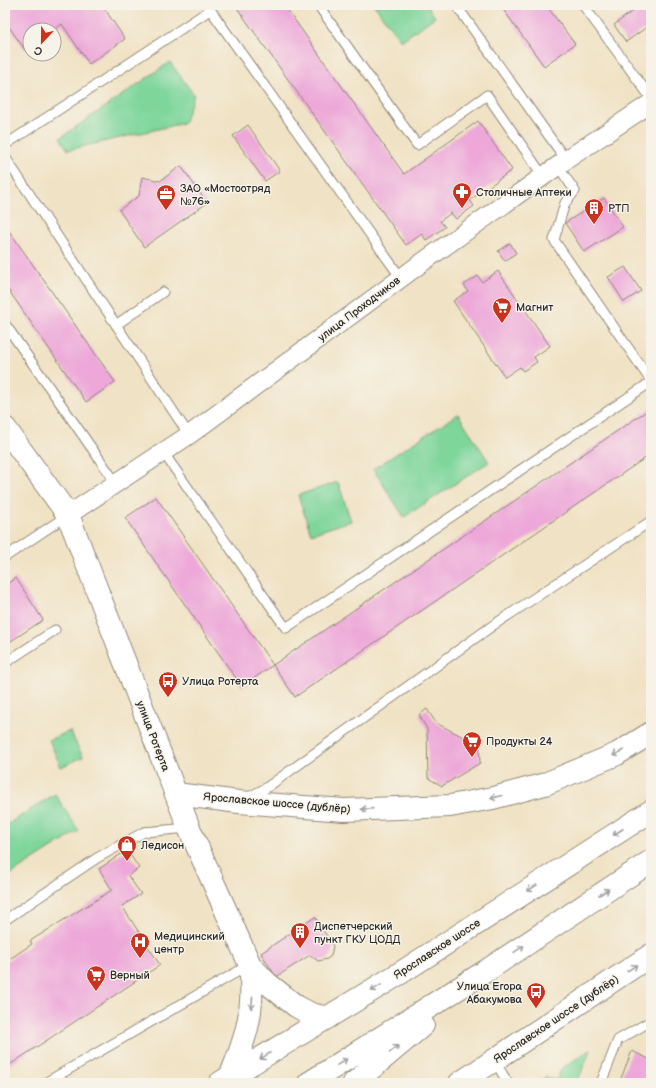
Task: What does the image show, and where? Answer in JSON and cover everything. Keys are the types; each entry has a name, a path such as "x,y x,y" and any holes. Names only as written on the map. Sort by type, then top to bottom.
{"street":[{"name":"улица Проходчиков","path":"68,515 189,435 401,278 543,176 651,103"},
{"name":"улица Ротерта","path":"5,428 68,515 189,828 250,965 267,983 296,1006 311,1014 327,1018"},
{"name":"Ярославское шоссе (дублёр)","path":"176,794 239,802 344,810 450,806 493,798 545,784 617,754 651,733"},
{"name":"Ярославское шоссе","path":"222,1081 327,1018 651,811"},
{"path":"310,1083 486,971 651,861"},
{"name":"Ярославское шоссе (дублёр)","path":"460,1083 651,955"},
{"path":"222,1081 240,1052 251,1014 253,991 250,965"},
{"path":"354,1083 486,971"}],"lane":[{"path":"318,5 417,145 487,95 543,176"},
{"path":"163,452 286,628 651,382 554,240 565,203 575,191 562,163 456,5"},
{"path":"583,5 651,98"},
{"path":"5,145 208,7 401,278"},
{"path":"5,157 189,435"},
{"path":"116,325 163,292"},
{"path":"5,324 116,483"},
{"path":"5,557 68,515"},
{"path":"239,802 266,788 492,626 651,521"},
{"path":"5,663 55,630"},
{"path":"5,920 97,858 144,832 189,828"},
{"path":"45,1083 250,965"},
{"path":"601,1083 618,1040 651,1021"},
{"path":"494,1060 508,1083"}],"green space":[{"path":"374,5 427,5 435,17 401,41"},
{"path":"170,62 194,95 184,123 68,150 60,138"},
{"path":"458,414 489,462 404,517 373,469"},
{"path":"338,482 351,521 311,534 298,495"},
{"path":"70,731 83,757 61,767 49,740"},
{"path":"55,794 79,831 5,878 5,826"},
{"path":"591,1049 577,1083 535,1083 546,1077 557,1080 561,1069"}],"building":[{"path":"10,5 102,5 125,39 89,64 62,22 22,22 22,46 5,21 5,8"},
{"path":"235,5 284,5 404,174 478,121 512,170 470,200 474,206 456,219 451,213 440,221 445,227 426,240 422,234 406,245"},
{"path":"500,5 546,5 575,44 544,66"},
{"path":"641,5 651,5 651,24 626,42 614,25"},
{"path":"248,125 280,171 265,181 233,136"},
{"path":"181,166 207,203 144,247 119,210 139,196 142,177 160,181"},
{"name":"РТП","path":"604,198 623,227 584,252 565,223"},
{"path":"5,225 115,382 86,402 5,285"},
{"path":"510,243 516,253 505,261 498,251"},
{"path":"625,267 641,291 624,302 608,277"},
{"path":"498,271 550,346 534,357 537,362 523,371 520,367 505,377 453,301 468,291 464,285 478,276 482,282"},
{"path":"651,408 651,454 295,697 273,665"},
{"path":"156,497 273,665 242,687 125,518"},
{"path":"16,578 43,620 5,645 5,585"},
{"path":"427,709 436,723 479,745 480,763 442,786 428,778 427,729 419,715"},
{"path":"127,850 139,868 128,876 141,894 122,906 160,965 5,1068 5,962 32,944 30,941 112,890 99,869"},
{"name":"Диспетчерский пункт ГКУ ЦОДД","path":"315,917 333,946 331,956 327,959 318,961 310,955 276,977 261,953"},
{"path":"632,1051 651,1060 651,1083 619,1083"}],"place":[{"name":"Столичные Аптеки","path":"462,209"},
{"name":"ЗАО «Мостоотряд №76»","path":"166,211"},
{"name":"РТП","path":"594,225"},
{"name":"Магнит","path":"502,324"},
{"name":"Улица Ротерта","path":"168,698"},
{"name":"Продукты 24","path":"472,758"},
{"name":"Ледисон","path":"127,862"},
{"name":"Диспетчерский пункт ГКУ ЦОДД","path":"300,949"},
{"name":"Медицинский центр","path":"140,959"},
{"name":"Верный","path":"96,992"},
{"name":"Улица Егора Абакумова","path":"536,1009"}]}
